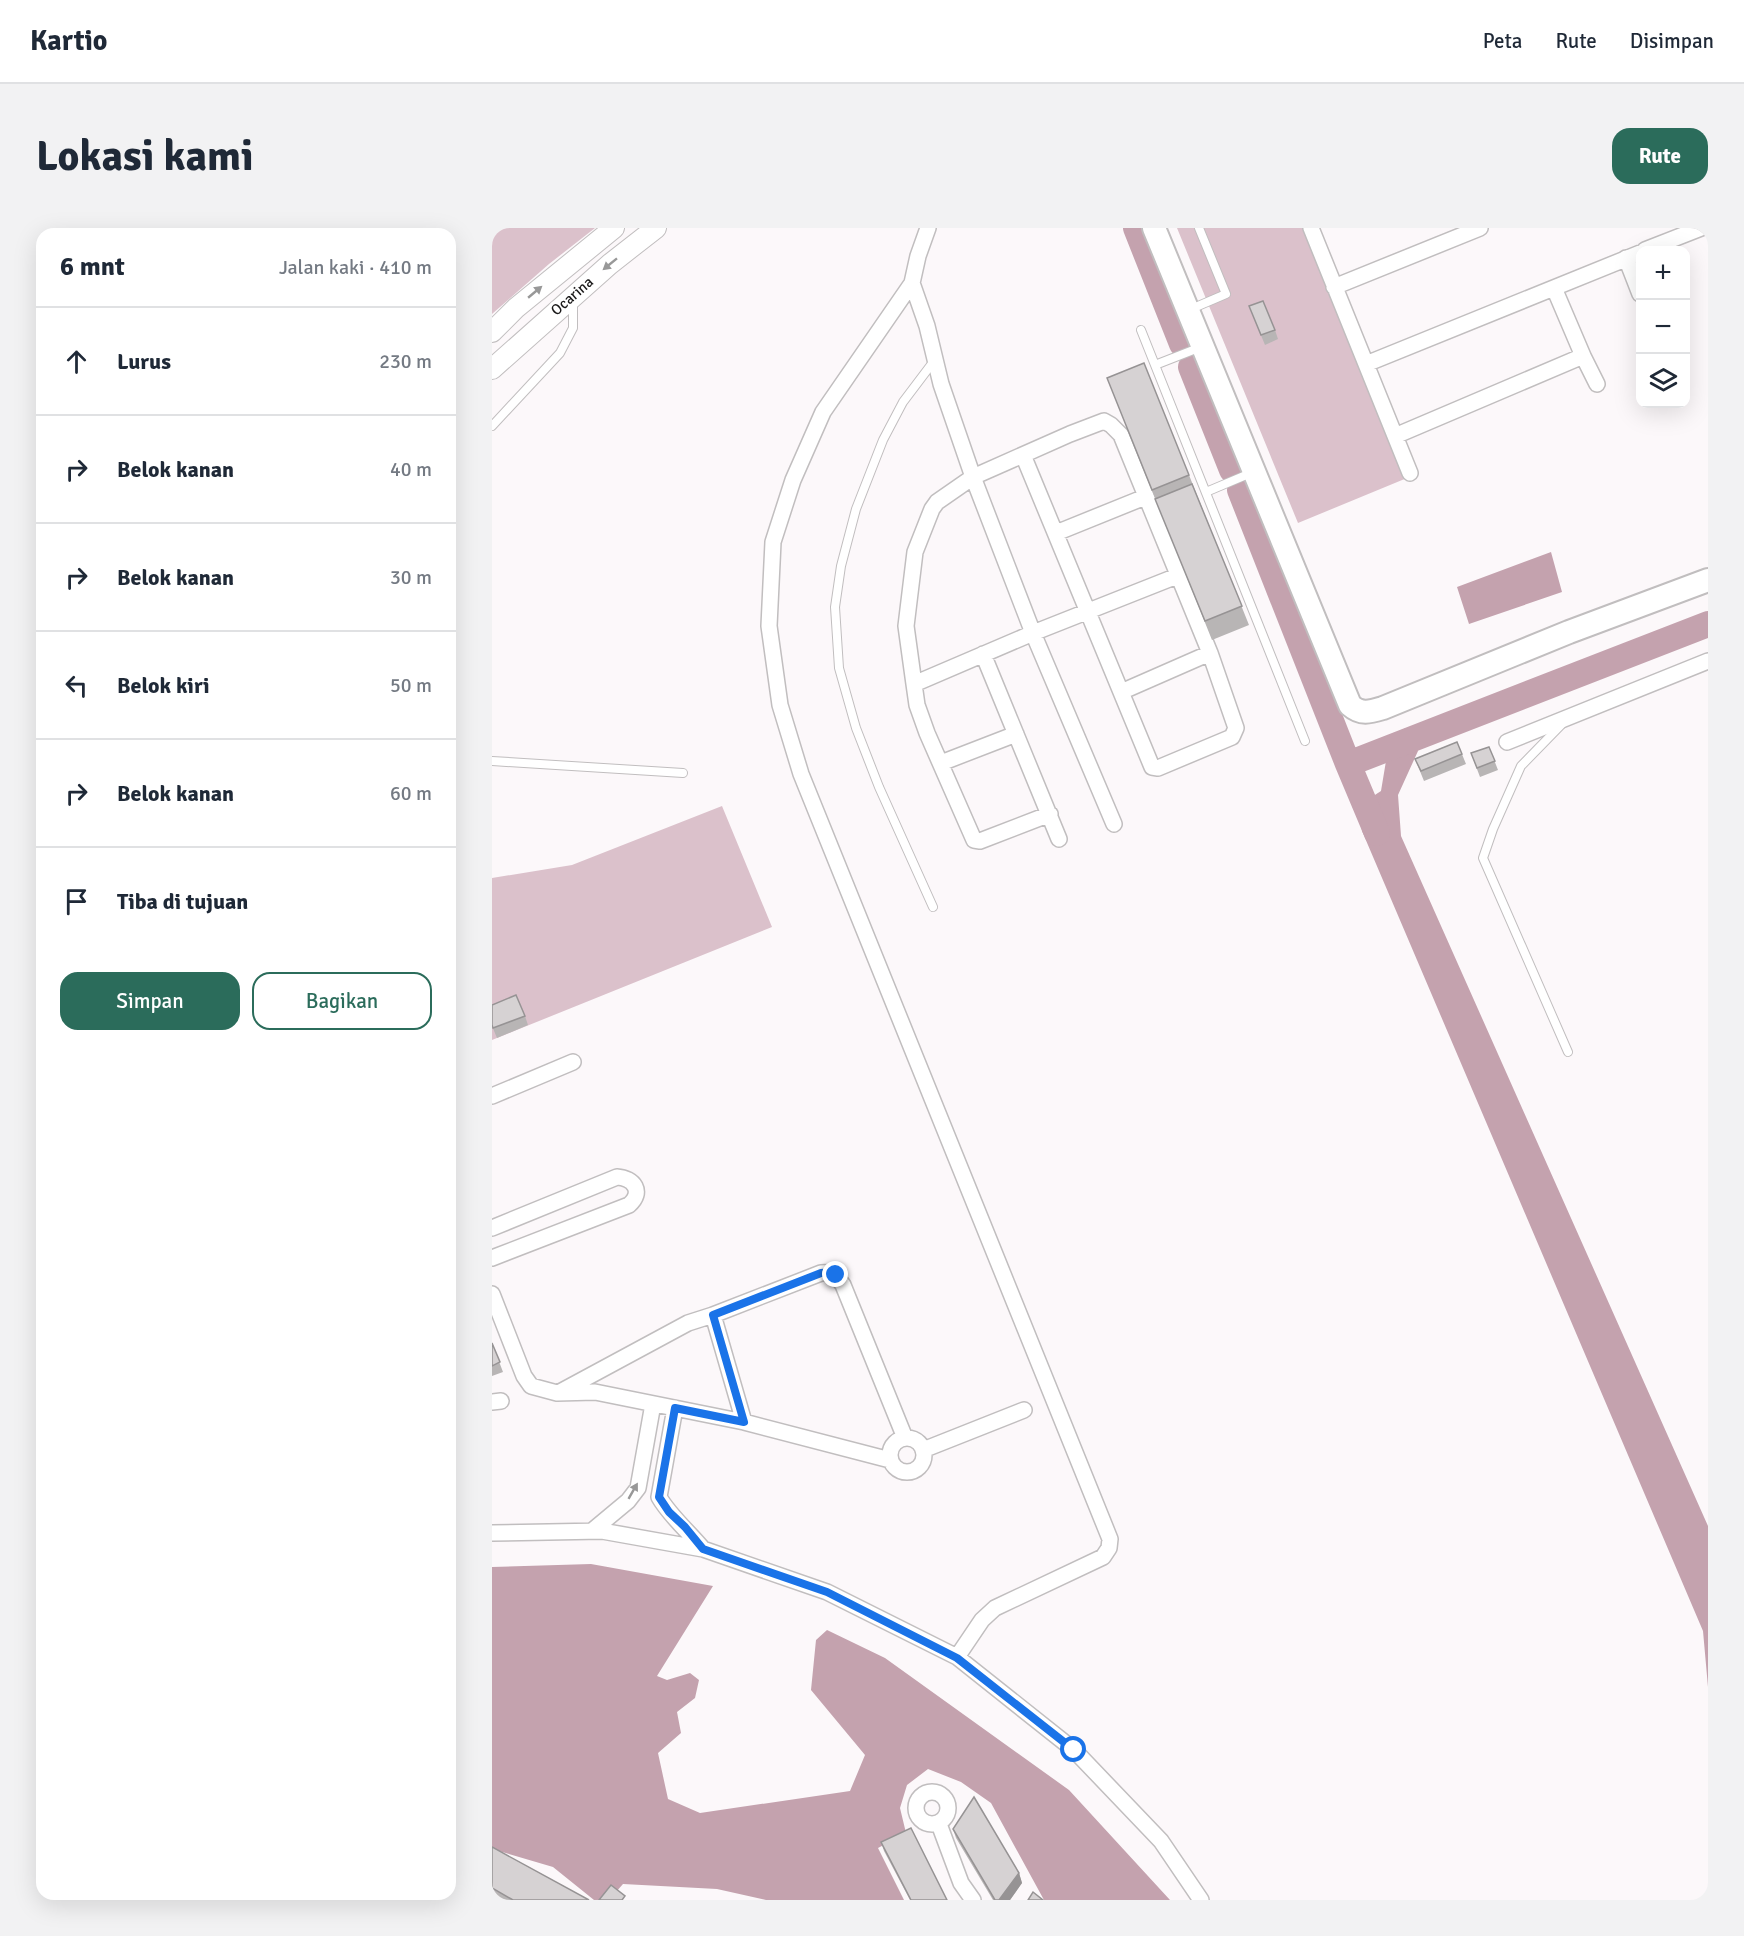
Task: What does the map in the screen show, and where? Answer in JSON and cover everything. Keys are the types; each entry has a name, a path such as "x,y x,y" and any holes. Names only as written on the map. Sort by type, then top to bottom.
{"main road":[{"path":"1154,228 1350,705 1356,711 1371,712 1383,708 1569,632 1708,580"}],"street":[{"name":"Ocarina","path":"492,332 516,308 614,228"},
{"name":"Ocarina","path":"492,369 610,264 656,228"},
{"path":"928,228 912,283 823,412 793,480 773,542 769,626 780,705 801,774 1110,1539 1109,1548 1103,1557 995,1608 982,1620 957,1658"},
{"path":"1311,228 1410,473"},
{"path":"1334,287 1480,228"},
{"path":"1652,246 1670,234 1701,228"},
{"path":"1365,364 1633,255"},
{"path":"912,283 927,326 934,362 973,477 1033,633 1114,824"},
{"path":"1554,288 1597,384"},
{"path":"1395,436 1583,356"},
{"path":"1023,456 1152,767 1232,737 1236,728 1210,653 1121,435 1111,425 1104,421 973,477 938,502 932,509 915,552 906,626 918,705 927,733 972,838 976,841 1050,814"},
{"path":"1056,533 1145,497"},
{"path":"914,684 1033,633 1178,576"},
{"path":"1121,693 1210,653"},
{"path":"983,654 1059,839"},
{"path":"1507,742 1708,661"},
{"path":"941,763 1016,734"},
{"path":"492,1096 573,1062"},
{"path":"492,1228 617,1177 627,1178 634,1185 637,1194 629,1205 492,1258"},
{"path":"557,1393 687,1323 821,1273 831,1272 843,1286 905,1438"},
{"path":"492,1294 524,1376 531,1386 557,1393 595,1392 744,1422 890,1460"},
{"path":"713,1315 744,1422"},
{"path":"592,1531 628,1501 638,1488 652,1404"},
{"path":"675,1408 659,1497 669,1512 703,1549"},
{"path":"923,1450 1024,1410"},
{"path":"905,1438 916,1440 923,1450 922,1461 909,1472 897,1469 890,1460 889,1454 894,1443 905,1438"},
{"path":"492,1533 602,1531 703,1549 827,1592 957,1658 1074,1750 1161,1841 1201,1900"},
{"path":"939,1824 961,1883 973,1900"}],"lane":[{"path":"1188,310 1226,294 1199,228"},
{"path":"492,426 560,353 573,328 573,296"},
{"path":"1141,330 1305,741"},
{"path":"1155,365 1203,347"},
{"path":"933,907 856,728 839,668 835,607 841,566 856,509 883,440 903,402 934,362"},
{"path":"1206,492 1254,472"},
{"path":"1567,718 1521,766 1493,829 1483,858 1568,1053"},
{"path":"492,761 683,773"}],"shaded area":[{"path":"492,228 595,228 549,264 492,314"},
{"path":"1177,228 1305,228 1407,478 1298,523"},
{"path":"1551,552 1562,592 1469,624 1457,587"},
{"path":"1406,728 1418,751 1398,795 1401,836 1708,1526 1708,1687 1703,1631 1362,831 1358,806 1381,791 1387,755 1381,739"},
{"path":"722,806 772,927 492,1040 492,878 572,865"},
{"path":"591,1564 713,1586 657,1676 667,1680 690,1673 699,1680 695,1698 677,1712 681,1733 658,1753 668,1799 700,1813 850,1791 865,1755 811,1690 816,1640 827,1630 885,1658 1069,1790 1170,1900 1044,1900 991,1803 961,1782 928,1769 907,1785 900,1808 906,1833 878,1848 904,1900 766,1900 717,1889 623,1884 609,1900 594,1900 553,1867 492,1849 492,1567"}],"building":[{"path":"1263,301 1275,330 1261,335 1249,306"},
{"path":"1144,363 1189,475 1152,490 1107,378"},
{"path":"1192,484 1242,606 1205,621 1155,499"},
{"path":"1457,742 1462,754 1421,771 1415,759"},
{"path":"1489,747 1495,761 1477,768 1471,753"},
{"path":"516,995 525,1016 493,1028 492,1005"},
{"path":"492,1343 500,1362 492,1366"},
{"path":"974,1797 1019,1873 999,1900 995,1900 953,1829"},
{"path":"911,1828 947,1900 911,1900 881,1842"},
{"path":"492,1847 589,1900 513,1900 492,1888"},
{"path":"611,1885 625,1896 622,1900 599,1900"},
{"path":"1033,1892 1043,1900 1028,1900"}],"waterway":[{"path":"1136,228 1182,344"},
{"path":"1191,367 1232,470"},
{"path":"1240,490 1377,833"},
{"path":"1348,764 1708,624"}],"route":[{"path":"836,1275 831,1272 821,1273 713,1315 744,1422 675,1408 659,1489 659,1497 663,1505 703,1549 827,1592 957,1658 1074,1750"}]}
